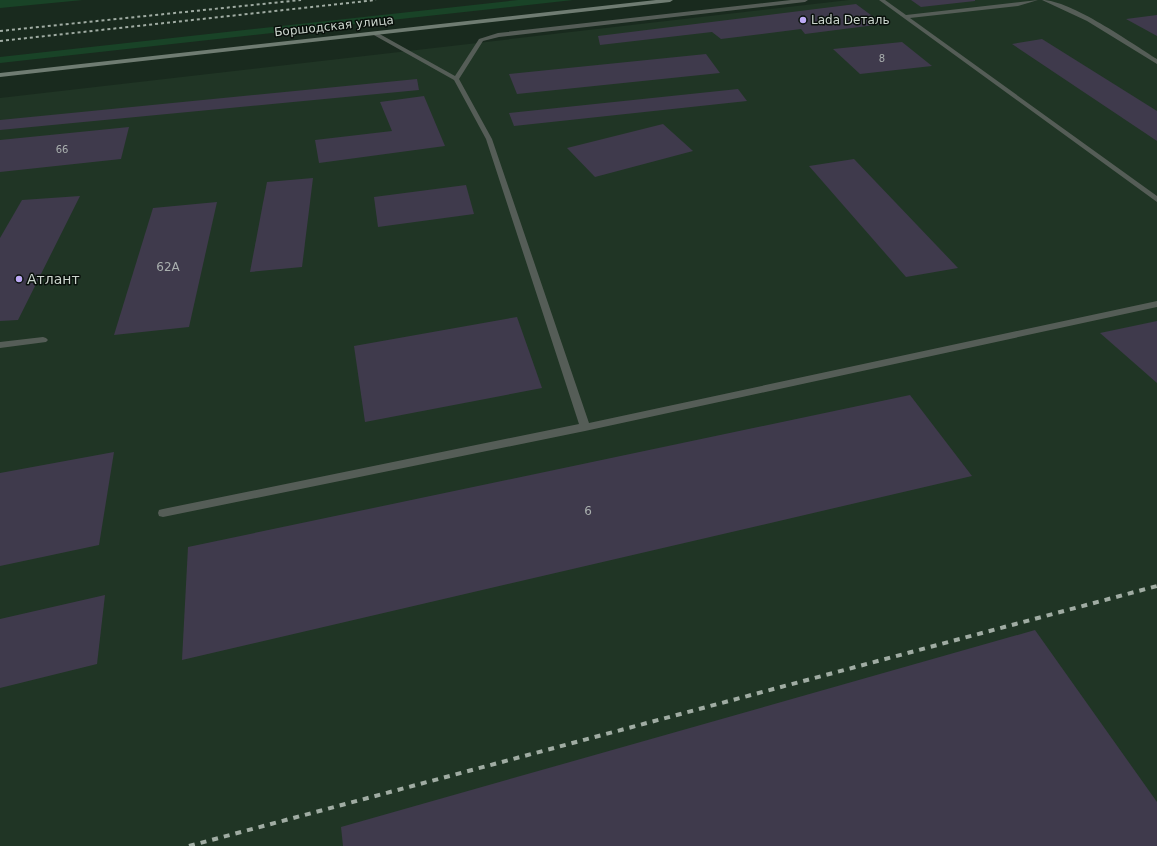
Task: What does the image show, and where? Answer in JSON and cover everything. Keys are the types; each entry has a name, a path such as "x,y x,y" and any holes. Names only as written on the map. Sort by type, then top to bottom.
{"street":[{"name":"Боршодская улица","path":"0,75 670,0"}],"lane":[{"path":"456,79 481,40 498,35 805,0"},
{"path":"882,0 1157,200"},
{"path":"905,17 1018,4 1035,0"},
{"path":"1045,0 1064,6 1101,26 1157,62"},
{"path":"374,33 456,79 489,139 585,427"},
{"path":"163,514 585,427 1157,304"},
{"path":"0,346 43,340"}],"shaded area":[{"path":"849,0 1157,0 1157,846 0,846 0,98"}],"green space":[{"path":"0,0 83,0 0,8"},
{"path":"518,0 573,0 0,63 0,57"}],"building":[{"path":"911,0 975,0 975,1 921,7"},
{"path":"856,4 883,24 805,34 801,29 721,39 712,32 600,45 598,36"},
{"path":"1157,15 1157,36 1126,19"},
{"path":"1042,39 1157,111 1157,141 1012,44"},
{"path":"902,42 932,66 860,74 833,49"},
{"path":"706,54 720,73 517,94 509,74"},
{"path":"417,79 419,90 0,130 0,120"},
{"path":"738,89 747,101 514,126 509,113"},
{"path":"424,96 445,146 319,163 315,140 392,131 380,102"},
{"path":"663,124 693,151 595,177 567,148"},
{"path":"129,127 121,159 0,172 0,140"},
{"path":"854,159 958,268 906,277 809,166"},
{"path":"313,178 302,267 250,272 267,182"},
{"path":"466,185 474,214 378,227 374,197"},
{"name":"Атлант","path":"80,196 18,320 0,321 0,238 22,200"},
{"path":"217,202 189,327 114,335 153,208"},
{"path":"517,317 542,388 365,422 354,346"},
{"path":"1157,321 1157,383 1100,333"},
{"path":"910,395 972,476 182,660 188,547"},
{"path":"114,452 99,545 0,566 0,473"},
{"path":"105,595 97,664 0,688 0,619"},
{"path":"1035,630 1157,802 1157,846 343,846 341,827"}],"railway":[{"path":"0,31 301,0"},
{"path":"0,41 376,0"},
{"path":"189,846 1157,586"}],"place":[{"name":"Lada Dеталь","path":"803,20"},
{"name":"Атлант","path":"19,279"}]}
